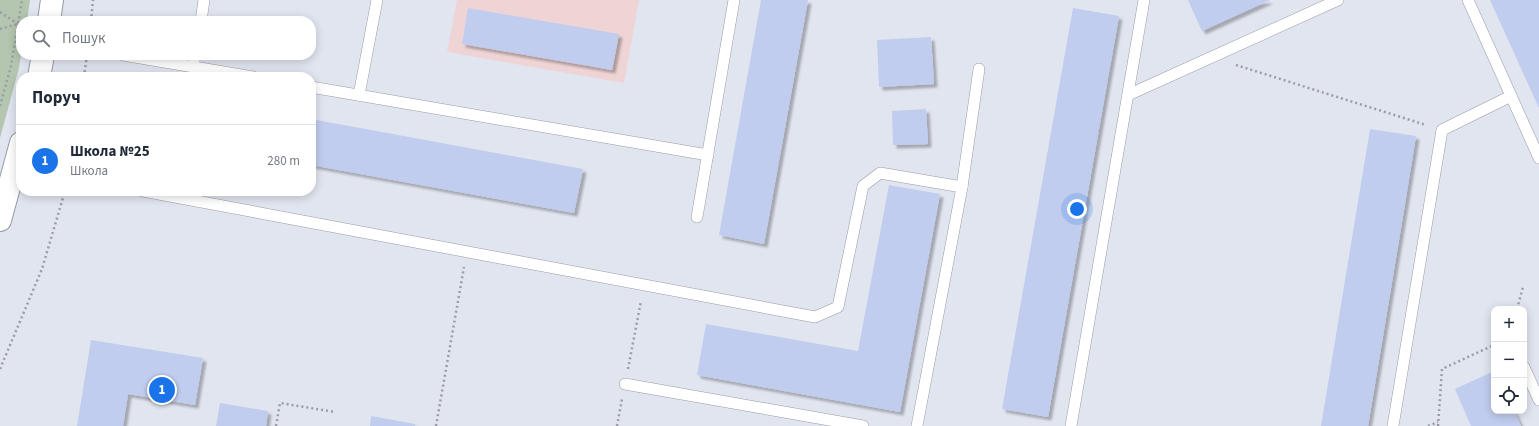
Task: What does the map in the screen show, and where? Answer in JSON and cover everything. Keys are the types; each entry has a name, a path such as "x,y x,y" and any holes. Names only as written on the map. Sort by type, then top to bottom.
{"street":[{"path":"50,16 52,0"},
{"path":"40,72 42,60"},
{"path":"0,220 16,174"}],"lane":[{"path":"201,16 204,0"},
{"path":"359,95 377,0"},
{"path":"697,217 734,0"},
{"path":"1071,426 1144,0"},
{"path":"1128,95 1338,0"},
{"path":"1468,0 1539,158"},
{"path":"152,60 223,72"},
{"path":"193,67 194,60"},
{"path":"917,426 962,188 979,69"},
{"path":"316,88 708,154"},
{"path":"1393,426 1442,130 1511,96"},
{"path":"170,196 815,316 838,307 863,186 880,173 962,188"},
{"path":"1527,374 1539,400"},
{"path":"625,384 863,426"}],"path":[{"path":"20,16 22,0"},
{"path":"91,16 93,0"},
{"path":"0,12 16,23"},
{"path":"0,29 16,26"},
{"path":"0,106 11,66 16,40"},
{"path":"1210,58 1442,130"},
{"path":"85,72 86,60"},
{"path":"0,369 42,269 64,196"},
{"path":"436,426 467,251"},
{"path":"616,426 644,285"},
{"path":"1518,306 1523,286"},
{"path":"1438,426 1442,369 1491,346"},
{"path":"276,426 280,403 335,412"},
{"path":"1428,426 1438,422"}],"shaded area":[{"path":"457,0 639,0 624,83 447,52"}],"green space":[{"path":"0,0 30,0 28,16 16,16 16,60 20,60 0,138"}],"building":[{"path":"761,0 808,0 764,244 719,235"},
{"path":"1188,0 1270,0 1202,31"},
{"path":"1490,0 1539,0 1539,108"},
{"path":"468,8 619,34 612,70 462,44"},
{"path":"1073,8 1119,16 1048,417 1002,409"},
{"path":"931,37 934,84 879,87 877,40"},
{"path":"926,109 928,144 893,145 892,111"},
{"path":"316,120 583,169 574,213 316,166"},
{"path":"1370,129 1416,136 1404,210 1368,426 1321,426"},
{"path":"889,185 940,194 900,412 697,375 706,324 858,351"},
{"path":"91,340 203,358 195,405 128,394 123,426 77,426"},
{"path":"1491,372 1491,414 1515,414 1521,426 1471,426 1455,389"},
{"path":"220,403 268,411 266,426 216,426"},
{"path":"371,416 415,424 415,426 370,426"}],"place":[{"name":"Школа №25","path":"162,390"}]}
